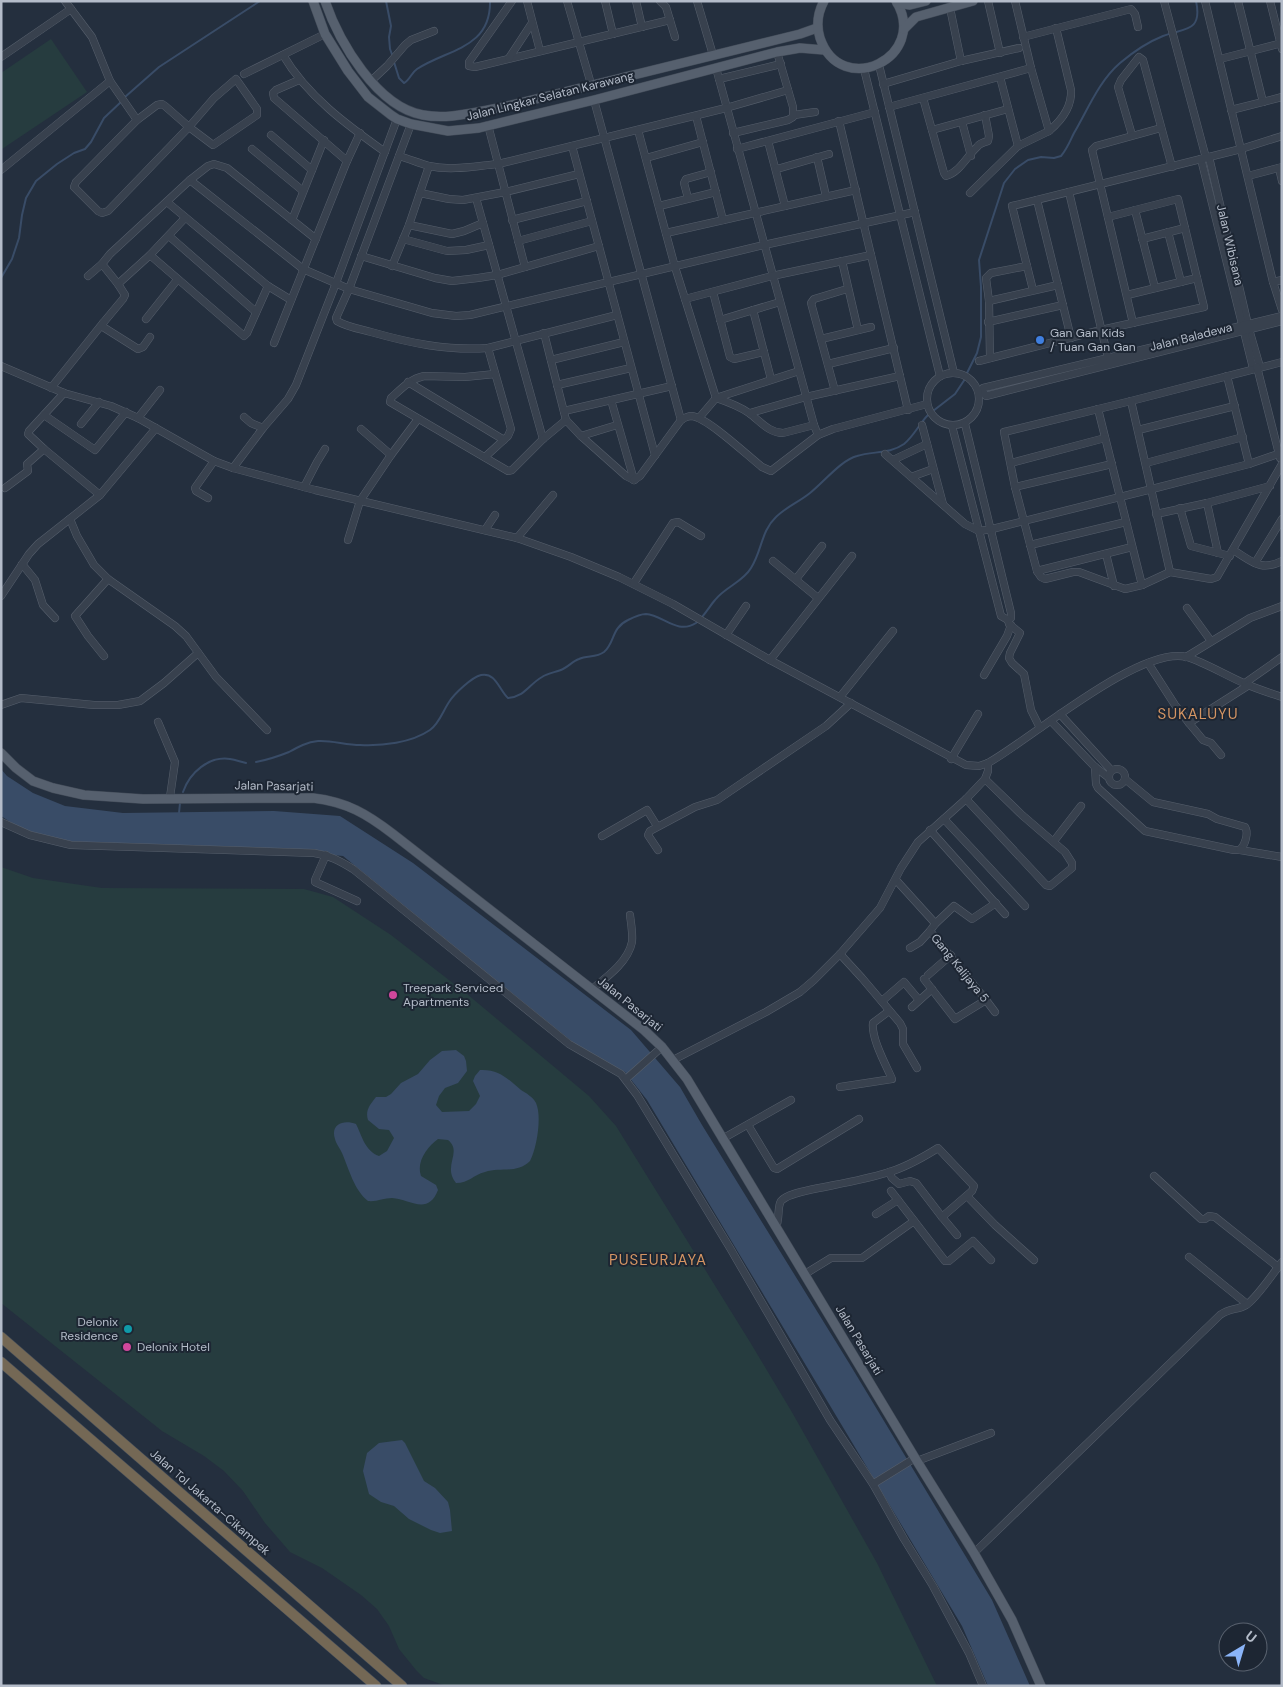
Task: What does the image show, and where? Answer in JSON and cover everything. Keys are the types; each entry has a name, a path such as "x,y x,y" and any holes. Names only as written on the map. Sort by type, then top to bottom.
{"highway":[{"name":"Jalan Tol Jakarta–Cikampek","path":"1,1337 402,1686"},
{"path":"1,1362 376,1686"}],"main road":[{"name":"Jalan Lingkar Selatan Karawang","path":"313,1 326,34 348,71 368,97 397,119 411,124 448,131 464,130 540,114 777,52 800,48 824,50"},
{"name":"Jalan Lingkar Selatan Karawang","path":"325,1 332,20 343,40 371,81 396,105 415,114 426,116 458,115 499,108 800,34 817,28"},
{"path":"824,1 818,15 817,28 824,50 840,64 864,69 879,65 897,50 904,29 902,14 897,2"},
{"path":"897,2 910,5 926,1"},
{"path":"904,29 916,17 973,1"},
{"path":"535,98 540,114"},
{"name":"Jalan Pasarjati","path":"1,753 33,781 84,795 110,798 313,798 335,801 357,810 369,816 393,834 644,1030 659,1050 673,1060 687,1079 805,1274 913,1460 974,1553 1012,1620 1041,1686"}],"street":[{"path":"512,1 469,62 470,66 670,20"},
{"path":"527,1 540,51"},
{"path":"567,1 591,84"},
{"path":"605,1 613,34"},
{"path":"636,1 642,27"},
{"path":"660,1 666,7 675,37"},
{"path":"697,1 713,54"},
{"path":"988,1 1000,53"},
{"path":"1015,1 1031,68 1049,130"},
{"path":"1164,1 1206,158"},
{"path":"1205,1 1273,282 1282,310"},
{"path":"1238,1 1263,102"},
{"path":"1220,59 1281,45 1270,1"},
{"path":"1,57 69,4 95,43 110,82 137,120"},
{"path":"950,8 962,61"},
{"path":"1023,37 1131,9 1135,14 1138,27"},
{"path":"509,58 532,23"},
{"path":"970,193 1018,146 1049,130 1068,108 1072,99 1071,90 1056,28"},
{"path":"371,81 401,48 411,40 434,31"},
{"path":"244,74 326,34"},
{"path":"883,84 962,61 1019,48"},
{"path":"777,52 794,115"},
{"path":"283,55 299,80 319,100 386,152"},
{"path":"1132,135 1118,87 1121,80 1139,57 1143,60 1172,167"},
{"path":"719,80 781,64"},
{"path":"879,65 954,373"},
{"path":"716,68 772,276 818,435"},
{"path":"889,107 1031,68"},
{"path":"864,69 940,376"},
{"path":"1000,77 1018,146"},
{"path":"188,127 111,209 101,213 76,190 74,185 76,182 137,120 155,106 162,104 188,127 212,145 216,145 257,115 257,109 236,79 214,98 188,127"},
{"path":"299,80 276,90 273,95 347,161"},
{"path":"1,170 110,82"},
{"path":"398,156 429,166 451,169 498,164 696,116 788,90"},
{"path":"923,98 945,175 952,174 971,156 978,145 988,139 984,115"},
{"path":"1231,110 1282,98"},
{"path":"594,100 681,420"},
{"path":"932,130 1008,109"},
{"path":"733,133 788,120 794,115 815,112"},
{"path":"737,148 875,112"},
{"path":"696,116 723,220"},
{"path":"233,468 293,392 397,119"},
{"path":"839,122 908,410"},
{"path":"962,122 971,156"},
{"path":"411,124 349,289 336,318 339,323 410,343 451,348 488,348 617,316"},
{"path":"488,125 525,267"},
{"path":"1132,323 1127,294 1092,149 1096,146 1132,135 1161,128"},
{"path":"638,130 675,267 716,398"},
{"path":"274,343 360,133"},
{"path":"271,135 312,170"},
{"path":"1033,290 1012,206 1172,167 1282,136"},
{"path":"292,220 324,140"},
{"path":"768,141 786,206"},
{"path":"646,158 703,142"},
{"path":"572,146 655,455"},
{"path":"252,148 303,191"},
{"path":"777,169 830,154"},
{"path":"817,158 826,196"},
{"name":"Jalan Wibisana","path":"1206,158 1212,166 1226,243 1278,454 1282,463"},
{"name":"Jalan Wibisana","path":"1206,158 1204,169 1226,243"},
{"path":"88,276 190,180 208,166 214,164 227,168 316,239"},
{"path":"392,266 409,225 429,166"},
{"path":"1248,176 1280,168 1282,181"},
{"path":"688,198 684,183 686,179 711,172"},
{"path":"420,193 456,200 476,198 580,174"},
{"path":"190,180 303,269 349,289 432,313 446,315 470,316 764,245 915,212"},
{"path":"666,233 856,190"},
{"path":"659,206 716,192"},
{"path":"1068,192 1109,361"},
{"path":"476,198 544,438"},
{"path":"979,362 1101,330 1204,307 1178,199 1108,217"},
{"path":"1037,200 1071,338"},
{"path":"512,220 587,201"},
{"path":"167,202 268,286 291,300"},
{"path":"1135,210 1155,288"},
{"path":"118,284 150,255 185,218"},
{"path":"518,241 592,221"},
{"path":"409,225 452,234 483,223"},
{"path":"1142,239 1185,228"},
{"path":"1168,232 1181,282"},
{"path":"169,236 256,312"},
{"path":"403,238 447,251 466,250 489,245"},
{"path":"361,256 444,280 466,280 497,275 599,246"},
{"path":"150,255 244,336 268,286"},
{"path":"685,300 772,276 871,255"},
{"path":"842,261 858,330"},
{"path":"51,388 124,296 118,284 102,264"},
{"path":"990,358 989,301 986,278 991,274 1027,266"},
{"path":"1127,294 1197,278"},
{"path":"146,318 177,280"},
{"path":"1273,282 1282,280"},
{"path":"989,301 1058,285"},
{"path":"835,391 811,305 814,299 847,289"},
{"path":"713,292 731,358 737,359 764,352"},
{"path":"720,320 780,302"},
{"path":"988,322 1063,305"},
{"path":"754,310 771,379"},
{"name":"Jalan Baladewa","path":"1109,361 986,396 983,392 983,388 1109,361 1246,327 1282,316"},
{"name":"Jalan Baladewa","path":"1246,327 1282,321"},
{"path":"103,322 103,327 138,350 143,347 150,337"},
{"path":"821,339 871,327"},
{"path":"544,334 566,420 626,476 634,480"},
{"path":"551,360 624,342"},
{"path":"485,457 509,434 510,426 488,348"},
{"path":"828,364 894,348"},
{"path":"1282,362 1004,432 1015,487 1037,571 1041,577 1045,579 1079,572 1114,586 1129,589 1170,572 1213,579 1217,577 1282,463"},
{"path":"1,366 64,393 99,402 126,412 214,460 233,468 517,538 571,557 634,583 951,759 972,766 988,763 1107,684 1165,657 1186,657 1282,697"},
{"path":"558,385 631,368"},
{"path":"699,418 716,398 799,371"},
{"path":"954,373 968,378 974,383 980,397 976,413 965,424 952,426 943,424 935,419 930,412 927,404 929,388 940,376 954,373"},
{"path":"495,374 424,376 408,382 391,398 390,402 509,471 566,420"},
{"path":"750,413 806,397 900,376"},
{"path":"1227,376 1249,464"},
{"path":"408,382 504,440"},
{"path":"564,411 672,386"},
{"path":"138,418 160,390"},
{"path":"64,393 28,433 44,450 100,495"},
{"path":"716,398 750,413 769,429 778,433 814,425"},
{"path":"611,400 634,480"},
{"path":"1131,401 1170,572"},
{"path":"81,424 99,402"},
{"path":"634,480 640,476 681,420 692,416 699,418 716,429 769,471 775,470 818,435 927,404"},
{"path":"1138,430 1235,406"},
{"path":"1098,409 1142,585"},
{"path":"44,415 95,450 126,412"},
{"path":"244,417 251,423 263,428"},
{"path":"348,540 360,500 418,419"},
{"path":"965,424 1012,613 1007,636 984,675"},
{"path":"581,436 617,425"},
{"path":"922,425 943,504"},
{"path":"952,426 1001,616 1020,633 1009,658 1012,664 1024,674 1031,710 1040,728"},
{"path":"1,596 22,564 44,538 70,520 100,495 156,428"},
{"path":"360,429 391,455"},
{"path":"1146,463 1243,437"},
{"path":"1011,463 1105,438"},
{"path":"893,460 927,444"},
{"path":"304,487 325,449"},
{"path":"5,488 28,471 27,464 44,450"},
{"path":"885,454 970,527 979,531 1152,489 1249,464 1278,454"},
{"path":"208,498 196,491 195,488 214,460"},
{"path":"1015,487 1112,464"},
{"path":"911,477 934,468"},
{"path":"1156,514 1270,486"},
{"path":"517,538 553,495"},
{"path":"1207,503 1218,553"},
{"path":"1180,508 1191,546 1218,553 1232,553 1266,567 1282,561"},
{"path":"485,530 495,515"},
{"path":"1255,563 1282,518"},
{"path":"70,520 93,563 108,579 175,626 186,636 216,677 267,730"},
{"path":"634,583 673,523 678,522 701,536"},
{"path":"1030,545 1126,522"},
{"path":"796,579 822,546"},
{"path":"1037,571 1132,547"},
{"path":"1106,554 1114,586"},
{"path":"770,660 852,556"},
{"path":"774,561 818,598"},
{"path":"22,564 35,580 43,605 56,618"},
{"path":"104,656 75,616 108,579"},
{"path":"726,635 746,606"},
{"path":"1186,657 1250,618 1282,606"},
{"path":"1187,608 1211,641"},
{"path":"840,697 893,631"},
{"path":"1,705 21,698 94,705 118,705 140,702 198,654"},
{"path":"1189,723 1247,684 1282,657"},
{"path":"1148,664 1189,723 1203,740 1210,743 1221,755"},
{"path":"658,850 648,833 657,826 695,807 718,800 826,726 851,703"},
{"path":"951,759 978,714"},
{"path":"1060,714 1086,742 1110,773 1110,781 1118,785 1125,779"},
{"path":"1051,721 1095,767 1110,773"},
{"path":"158,722 174,757 170,797"},
{"path":"1078,750 1086,742"},
{"path":"673,1060 766,1012 800,992 840,954 880,908 913,849 930,830 966,800 985,779 988,763"},
{"path":"1095,767 1098,788 1145,831 1282,858"},
{"path":"1110,773 1115,768 1123,771 1125,779 1153,802 1208,814 1217,819 1245,827 1247,831 1244,845 1240,850"},
{"path":"966,800 1048,886 1070,870 1072,866 1070,857 1054,841 1022,815 985,779"},
{"path":"1054,841 1081,806"},
{"path":"602,836 647,810 657,826"},
{"path":"944,819 1025,906"},
{"path":"1,822 30,835 71,845 227,852 275,851 326,856 340,861 353,869 569,1044 611,1068 626,1079 642,1102 730,1248 830,1420 873,1484 952,1620 983,1686"},
{"path":"930,830 1005,914"},
{"path":"326,856 314,880 315,882 357,901"},
{"name":"Gang Kalijaya 5","path":"896,880 936,924 930,931 995,1012"},
{"path":"936,924 954,906 972,919 996,903"},
{"path":"592,989 612,973 628,952 632,942 630,915"},
{"path":"910,948 921,941 930,931"},
{"path":"840,954 882,1000 902,1026 903,1044 917,1068"},
{"path":"951,955 926,977 932,989 955,1020 986,1000"},
{"path":"882,1000 904,982 919,1000"},
{"path":"912,1007 932,989"},
{"path":"840,1088 892,1079 876,1042 872,1026 873,1023 889,1011"},
{"path":"626,1079 659,1050"},
{"path":"722,1139 791,1100"},
{"path":"748,1124 777,1170 859,1119"},
{"path":"776,1227 779,1218 779,1207 786,1198 807,1190 889,1172 916,1161 938,1148 974,1186 967,1196 942,1217"},
{"path":"889,1172 892,1178 899,1184 910,1181 916,1183 957,1235"},
{"path":"974,1553 1220,1315 1247,1304 1280,1264 1215,1217 1209,1216 1201,1219 1154,1176"},
{"path":"891,1191 945,1261 949,1262 973,1240 991,1260"},
{"path":"967,1196 995,1226 1034,1260"},
{"path":"876,1214 898,1200"},
{"path":"805,1274 831,1258 862,1258 914,1221"},
{"path":"1189,1257 1247,1304"},
{"path":"873,1484 913,1460 991,1433"}],"green space":[{"path":"51,39 87,92 2,149 1,73"},
{"path":"1,867 33,878 102,888 304,889 333,897 391,935 467,994 589,1096 616,1126 793,1414 877,1563 937,1686 446,1686 424,1678 399,1649 389,1626 377,1609 361,1595 322,1568 290,1552 265,1523 243,1491 224,1471 204,1456 162,1431 1,1303"}],"water":[{"path":"1,769 7,776 33,793 65,806 123,813 274,811 340,816 413,863 631,1030 680,1087 849,1363 992,1600 1030,1686 988,1686 962,1626 647,1100 625,1072 580,1048 343,856 258,848 83,843 51,838 20,827 1,816"},
{"path":"456,1050 464,1056 467,1071 458,1083 445,1088 439,1096 436,1105 442,1112 469,1111 476,1104 480,1096 473,1081 475,1076 480,1070 498,1073 529,1095 536,1103 539,1116 538,1132 530,1161 520,1168 485,1172 464,1182 456,1183 451,1171 454,1149 448,1140 438,1139 426,1151 420,1165 421,1176 436,1185 438,1190 434,1198 424,1204 392,1198 368,1201 355,1185 336,1143 334,1130 336,1126 347,1122 356,1124 364,1143 370,1151 379,1156 387,1151 394,1138 389,1130 379,1129 368,1120 367,1116 368,1110 376,1097 386,1097 391,1094 401,1083 418,1074 430,1060 442,1051"},
{"path":"402,1440 424,1481 435,1488 448,1502 452,1531 440,1533 431,1530 409,1519 394,1506 381,1502 369,1494 363,1471 367,1453 379,1443"}],"waterway":[{"path":"125,97 159,67 260,1"},
{"path":"386,1 391,26 389,37 390,49 393,57"},
{"path":"394,62 399,78 404,83 417,69 465,46 483,29 488,17 490,1"},
{"path":"967,373 977,353 981,337 979,260 1004,183 1015,169 1028,160 1061,156 1106,78 1125,59 1146,44 1163,36 1190,28 1197,19 1196,1"},
{"path":"1,278 12,259 19,238 26,198 36,181 57,164 74,153 85,149 104,118 122,101"},
{"path":"933,411 955,394 965,379"},
{"path":"256,762 281,755 314,742 378,745 405,741 430,730 438,721 451,699 477,676 490,676 497,682 508,698 514,697 523,693 544,676 563,669 579,659 604,652 619,627 635,617 644,614 652,615 676,626 683,627 696,623 719,595 748,573 755,562 767,528 780,513 810,493 851,458 863,454 887,451 904,444 928,415"},
{"path":"183,792 195,772 208,763 222,759 246,763"},
{"path":"179,813 180,803"}],"place":[{"name":"Gan Gan Kids / Tuan Gan Gan","path":"1040,340"},
{"name":"Treepark Serviced Apartments","path":"393,995"},
{"name":"Delonix Residence","path":"128,1329"},
{"name":"Delonix Hotel","path":"127,1347"}],"district":[{"name":"SUKALUYU","path":"1198,714"},
{"name":"PUSEURJAYA","path":"658,1260"}]}
